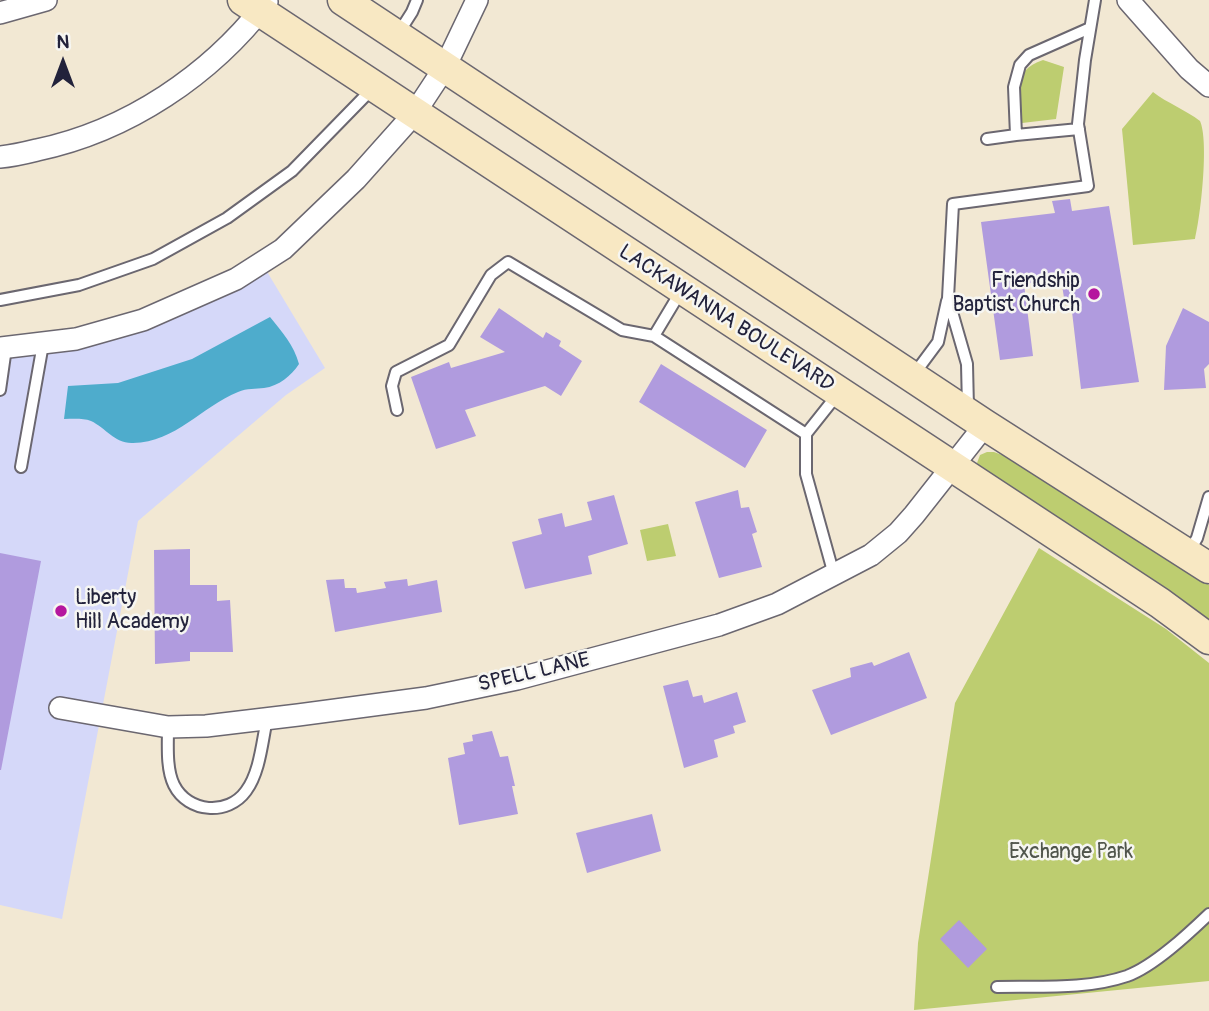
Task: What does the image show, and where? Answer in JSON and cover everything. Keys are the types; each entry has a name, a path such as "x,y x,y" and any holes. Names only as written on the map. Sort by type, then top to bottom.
{"street":[{"path":"0,13 46,0"},
{"path":"343,0 977,420 1198,561"},
{"path":"3,348 76,339 144,320 236,279 282,249 356,180 414,114 445,67 477,0"},
{"path":"1128,0 1189,69 1208,83"},
{"path":"0,157 57,146 106,129 141,111 179,87 220,55 257,4"},
{"name":"LACKAWANNA BOULEVARD","path":"257,4 414,114 1160,603 1209,639"},
{"name":"SPELL LANE","path":"61,708 168,727 267,719 426,698 543,672 719,625 777,604 859,563 898,533 952,467 977,420"}],"lane":[{"path":"397,36 417,0"},
{"path":"912,377 938,342 948,298 953,204 1088,186 1079,128 1085,60 1095,0"},
{"path":"1016,135 1014,86 1020,65 1029,55 1090,28"},
{"path":"0,300 79,285 129,268 153,259 227,218 292,170 374,86"},
{"path":"987,139 1079,128"},
{"path":"397,410 392,386 396,372 449,345 491,275 508,262 622,330 654,336 806,434"},
{"path":"654,336 682,290"},
{"path":"948,298 967,364 977,420"},
{"path":"21,467 43,344"},
{"path":"0,390 3,348"},
{"path":"834,575 806,474 806,434 839,392"},
{"path":"1198,561 1197,538 1209,497"},
{"path":"168,727 169,762 174,786 186,799 203,808 219,809 232,804 246,792 256,771 267,719"},
{"path":"997,987 1085,984 1128,976 1174,947 1209,914"}],"shaded area":[{"name":"Liberty Hill Academy","path":"266,270 325,368 286,395 138,521 62,919 0,905 0,358"}],"green space":[{"path":"1043,60 1064,67 1056,119 1022,123 1019,94 1021,77 1032,65"},
{"path":"1153,92 1200,121 1204,161 1200,213 1195,239 1133,245 1122,129"},
{"path":"987,452 1018,461 1209,585 1209,620 982,471 977,463 980,455"},
{"path":"668,524 676,556 647,561 640,530"},
{"name":"Exchange Park","path":"1039,548 1166,629 1209,663 1209,981 914,1010 918,943 955,703"}],"water":[{"path":"270,317 291,345 299,364 280,383 238,392 175,430 148,441 127,443 91,421 64,419 68,386 118,383 192,359"}],"building":[{"name":"Friendship Baptist Church","path":"1070,199 1072,211 1109,206 1139,382 1081,389 1071,303 1065,304 1061,279 1024,284 1033,356 1000,360 981,222 1055,213 1052,201"},
{"path":"499,308 543,338 546,332 561,341 559,346 582,361 561,396 545,386 465,410 476,436 436,449 411,377 449,362 451,368 505,352 480,337"},
{"path":"1183,308 1209,322 1209,364 1204,369 1206,388 1164,390 1166,346"},
{"path":"661,364 767,430 745,468 639,402"},
{"path":"738,490 741,508 749,507 757,532 752,534 762,567 719,578 695,502"},
{"path":"614,495 628,544 588,556 592,574 525,589 512,542 542,534 538,519 562,513 565,527 592,520 587,502"},
{"path":"190,549 190,585 217,585 217,601 230,600 233,652 190,652 190,661 155,664 154,550"},
{"path":"0,553 41,561 1,770 0,770"},
{"path":"344,579 345,588 356,588 357,593 386,588 384,582 407,579 408,586 437,580 442,612 335,632 326,580"},
{"path":"909,652 927,698 831,735 812,690 851,677 850,668 872,662 874,666"},
{"path":"688,680 693,697 702,695 704,703 737,692 746,722 733,726 735,733 714,740 718,757 684,768 663,686"},
{"path":"492,731 500,757 508,756 518,814 459,825 448,758 465,754 463,743 473,741 472,735"},
{"path":"652,814 661,851 587,873 576,833"},
{"path":"959,920 987,949 968,968 940,939"}],"place":[{"name":"Friendship Baptist Church","path":"1094,294"},
{"name":"Liberty Hill Academy","path":"61,611"}]}
